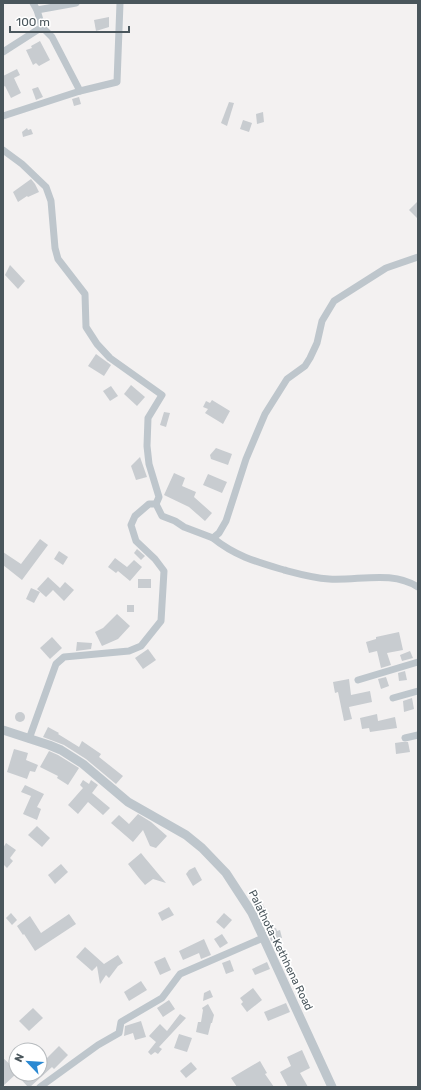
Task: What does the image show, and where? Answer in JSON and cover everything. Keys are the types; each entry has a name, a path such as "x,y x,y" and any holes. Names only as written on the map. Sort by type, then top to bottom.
{"street":[{"path":"33,3 37,10 42,27 52,37 80,91"},
{"path":"37,10 76,3"},
{"path":"3,116 80,91 116,82 120,3"},
{"path":"3,52 42,27"},
{"path":"3,150 22,164 46,187 51,201 55,248 58,259 85,294 86,327 89,333 110,358 162,395 148,418 147,446 149,464 159,497 156,504 162,516 175,520 184,527 213,538 224,547 250,560 308,576 330,579 392,578 409,581 418,587"},
{"path":"213,538 219,533 226,521 246,459 265,414 287,380 304,366 310,358 317,343 322,321 334,300 386,268 418,257"},
{"path":"28,740 56,664 64,657 129,651 141,646 161,622 164,571 155,559 136,541 131,525 135,516 148,504 156,504"},
{"path":"358,680 418,662"},
{"path":"393,698 418,691"},
{"name":"Palathota-Kethhena Road","path":"3,730 28,740 48,745 83,764 128,802 186,834 202,848 226,874 237,888 252,913 332,1087"},
{"path":"405,738 418,736"},
{"path":"40,1087 98,1045 119,1033 121,1022 162,998 180,974 263,938"}],"building":[{"path":"109,17 109,27 96,31 94,20"},
{"path":"40,41 50,60 39,66 36,63 33,65 26,50 32,48 31,46"},
{"path":"17,69 20,75 14,78 21,93 11,98 5,86 3,87 3,76"},
{"path":"38,87 43,97 36,100 32,89"},
{"path":"79,97 81,104 74,106 72,99"},
{"path":"229,102 234,103 227,126 221,123"},
{"path":"263,112 264,122 257,124 256,114"},
{"path":"243,120 252,123 249,132 240,129"},
{"path":"27,128 28,130 31,129 33,134 23,137 22,132"},
{"path":"31,179 39,192 28,197 27,196 18,202 13,192"},
{"path":"418,201 418,219 409,210"},
{"path":"10,265 25,281 18,289 5,275"},
{"path":"96,354 111,365 104,376 88,366"},
{"path":"131,385 145,397 137,406 124,394"},
{"path":"111,386 118,396 110,401 103,391"},
{"path":"212,400 230,411 223,424 205,413 208,409 203,407 206,401 210,403"},
{"path":"164,412 170,413 166,427 160,425"},
{"path":"216,448 232,454 228,465 211,459 210,455"},
{"path":"140,457 147,477 136,480 131,466"},
{"path":"174,473 185,478 182,486 196,492 194,497 212,513 205,521 189,507 164,495"},
{"path":"208,474 227,482 222,493 203,485"},
{"path":"40,539 48,545 22,580 3,565 3,552 21,564"},
{"path":"137,549 145,556 141,560 134,553"},
{"path":"59,551 68,557 63,565 54,559"},
{"path":"115,558 127,567 134,560 142,567 130,581 118,571 116,573 108,567"},
{"path":"48,577 60,588 65,582 74,590 64,601 53,590 46,597 37,589"},
{"path":"138,579 151,579 151,588 138,588"},
{"path":"31,588 40,592 34,603 26,599"},
{"path":"127,605 134,605 134,612 127,612"},
{"path":"117,614 130,626 118,639 102,646 95,632 103,628"},
{"path":"399,632 403,650 387,653 391,665 381,668 377,651 369,653 366,642 376,639 376,637"},
{"path":"52,637 62,648 50,659 40,648"},
{"path":"77,642 92,643 91,649 76,651"},
{"path":"148,649 156,660 143,669 135,658"},
{"path":"410,651 413,658 402,661 400,655"},
{"path":"405,671 407,680 399,681 398,673"},
{"path":"386,677 389,686 381,689 378,679"},
{"path":"349,679 351,695 370,691 372,702 349,707 352,719 344,721 338,692 335,693 333,682"},
{"path":"412,698 414,709 404,712 403,701"},
{"path":"18,712 22,712 24,713 24,721 18,722 15,719 15,715"},
{"path":"377,714 378,721 395,717 397,728 370,732 369,728 362,729 360,718"},
{"path":"48,727 79,747 82,741 101,754 99,757 123,776 116,784 86,759 64,745 43,737"},
{"path":"408,742 410,752 396,754 395,743"},
{"path":"14,749 28,753 26,760 38,765 35,772 30,771 27,779 7,772"},
{"path":"49,751 79,768 68,785 57,778 58,776 40,767"},
{"path":"83,780 89,784 91,780 98,785 92,793 110,808 103,815 88,802 78,814 68,805 83,788 80,785"},
{"path":"25,785 44,794 37,807 41,809 37,820 23,814 31,796 21,792"},
{"path":"138,814 151,822 167,836 156,848 150,846 143,830 133,842 111,823 119,815 129,824"},
{"path":"37,826 50,838 42,847 28,835"},
{"path":"6,843 16,850 10,858 13,861 7,868 3,864 3,848"},
{"path":"141,853 166,883 153,879 145,885 139,878 128,864"},
{"path":"61,864 68,872 55,884 48,875"},
{"path":"195,867 202,880 193,886 186,874 189,870"},
{"path":"261,901 267,912 260,916 254,905"},
{"path":"169,907 174,915 162,921 158,913"},
{"path":"11,913 17,920 12,925 6,918"},
{"path":"224,913 232,920 224,929 216,922"},
{"path":"69,914 76,924 35,951 17,926 30,916 41,933"},
{"path":"276,928 277,931 280,930 282,938 279,939 282,947 275,949 268,934 268,930"},
{"path":"222,934 228,943 220,948 214,939"},
{"path":"204,939 211,955 201,959 199,953 183,960 179,951"},
{"path":"85,947 104,964 118,955 123,963 118,966 109,978 106,975 100,984 97,966 92,971 76,957"},
{"path":"165,957 171,970 160,975 154,962"},
{"path":"230,960 234,971 226,974 222,963"},
{"path":"267,962 270,969 255,975 252,969"},
{"path":"141,981 147,990 129,1001 124,992"},
{"path":"253,988 262,1000 247,1012 241,1004 243,1002 240,998"},
{"path":"210,990 213,997 203,1001 204,993"},
{"path":"169,1000 175,1009 163,1017 157,1008"},
{"path":"286,1003 290,1012 268,1021 264,1012"},
{"path":"208,1004 214,1015 208,1035 196,1032 198,1022 201,1022 202,1008"},
{"path":"33,1008 43,1018 29,1031 19,1021"},
{"path":"180,1014 186,1018 159,1047 162,1049 158,1054 155,1052 151,1055 148,1052 156,1042 149,1036 160,1024 167,1031"},
{"path":"141,1021 146,1037 135,1040 133,1033 124,1036 125,1026"},
{"path":"179,1034 192,1038 187,1052 174,1048"},
{"path":"59,1046 68,1055 54,1069 52,1067 48,1071 48,1057"},
{"path":"302,1050 310,1068 300,1073 308,1087 288,1087 280,1072 291,1066 287,1057"},
{"path":"3,1058 8,1062 8,1081 3,1086"},
{"path":"260,1061 267,1073 265,1074 274,1087 237,1087 231,1078"},
{"path":"191,1062 197,1069 186,1078 180,1071"},
{"path":"23,1082 36,1082 30,1087 28,1087"}]}
